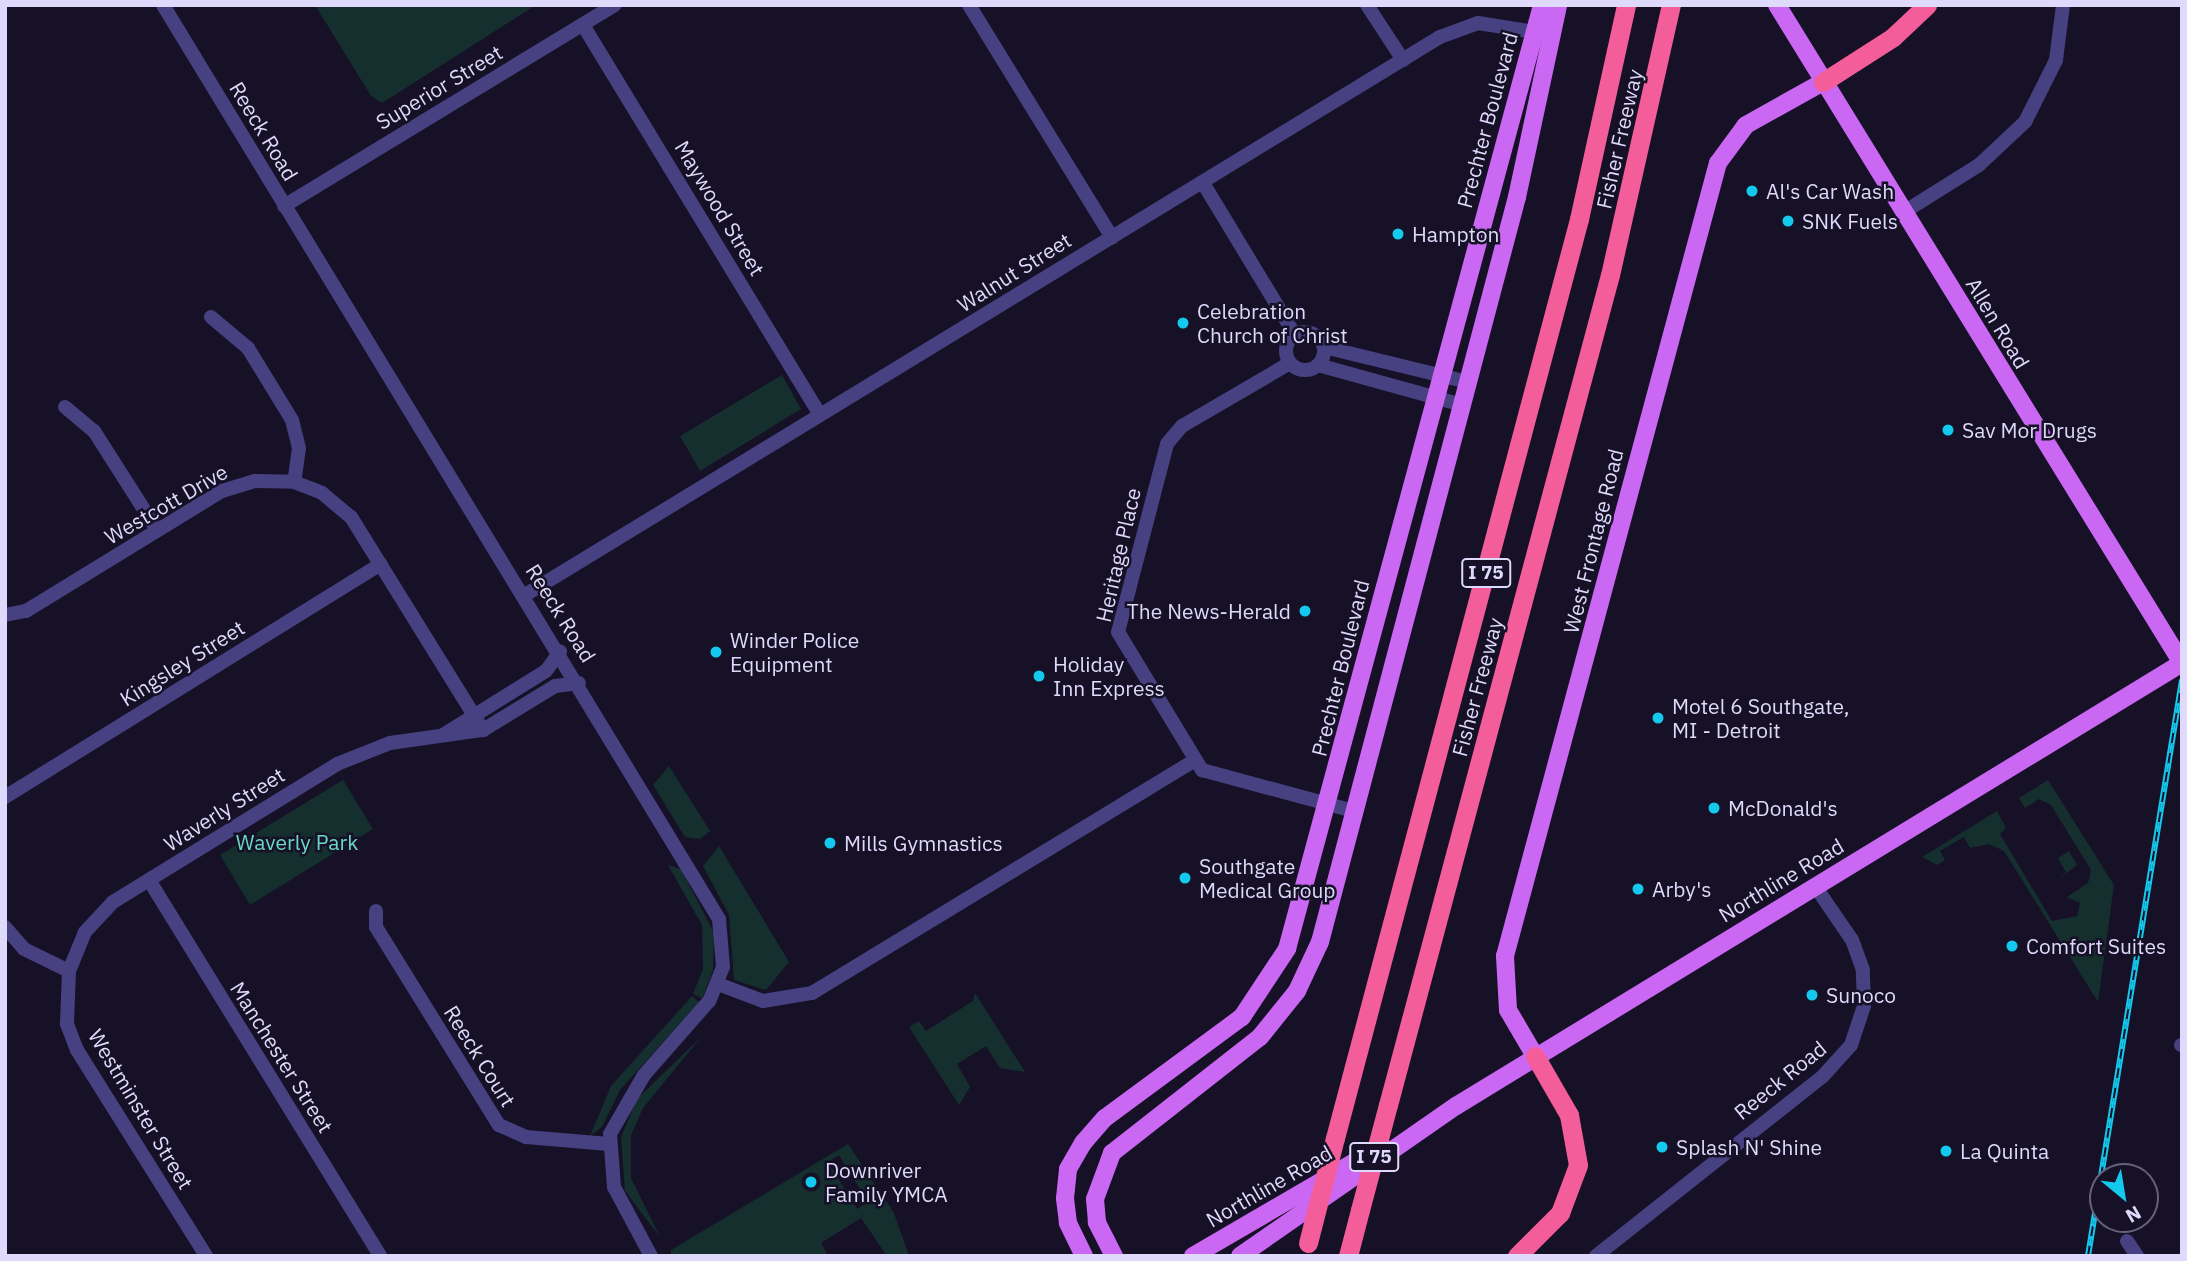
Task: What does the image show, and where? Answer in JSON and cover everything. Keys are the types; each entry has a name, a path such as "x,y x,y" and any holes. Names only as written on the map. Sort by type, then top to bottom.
{"highway":[{"name":"Fisher Freeway","path":"1306,1249 1579,219 1626,5"},
{"name":"Fisher Freeway","path":"1348,1256 1610,275 1671,5"},
{"path":"1823,82 1893,37 1927,5"},
{"path":"1517,1256 1560,1213 1578,1165 1569,1115 1535,1056"}],"main road":[{"name":"Prechter Boulevard","path":"1084,1256 1068,1223 1068,1169 1105,1118 1242,1017 1280,965 1328,804 1434,398 1542,5"},
{"name":"Prechter Boulevard","path":"1114,1256 1097,1222 1099,1175 1126,1138 1260,1037 1305,976 1379,726 1517,197 1558,5"},
{"name":"Allen Road","path":"1777,5 2182,663"},
{"name":"West Frontage Road","path":"1535,1056 1508,1010 1505,956 1718,163 1746,125 1823,82"},
{"path":"1492,189 1517,197"},
{"path":"1473,258 1483,252 1499,265"},
{"path":"1455,322 1464,332 1481,334"},
{"path":"1385,584 1402,578 1413,593"},
{"path":"1369,648 1373,667 1360,727 1367,732 1379,726"},
{"name":"Northline Road","path":"1193,1256 1405,1138 1535,1056 2182,663"},
{"path":"1280,965 1291,979 1305,976"},
{"path":"1150,1085 1166,1091 1167,1107"},
{"name":"Northline Road","path":"1240,1256 1392,1153 1405,1138"}],"street":[{"name":"Reeck Road","path":"163,5 710,896 724,943 718,984 696,1021 634,1090 608,1144"},
{"name":"Superior Street","path":"284,206 615,5"},
{"path":"969,5 1112,237"},
{"path":"1367,5 1403,60"},
{"path":"1904,212 1979,165 2025,122 2056,60 2063,5"},
{"name":"Walnut Street","path":"525,594 1403,60 1465,26 1492,23 1535,32"},
{"name":"Maywood Street","path":"583,25 820,415"},
{"path":"1203,183 1295,335"},
{"path":"211,317 248,348 292,420 299,448 294,482 343,509 381,564 483,730"},
{"path":"1295,335 1312,334 1324,346 1468,382"},
{"path":"1295,335 1287,346 1290,363 1301,370 1318,365 1462,405"},
{"path":"1318,365 1324,346"},
{"name":"Heritage Place","path":"1192,762 1125,652 1121,616 1167,444 1182,426 1290,363"},
{"path":"65,407 94,431 157,530"},
{"name":"Westcott Drive","path":"5,615 26,611 157,530 235,486 294,482"},
{"name":"Kingsley Street","path":"5,797 381,564"},
{"name":"Waverly Street","path":"439,738 546,671 560,652"},
{"name":"Waverly Street","path":"69,971 95,919 149,880 349,757 390,743 483,730 555,687 579,683"},
{"path":"718,984 763,1001 812,993 1192,762 1214,776 1354,811"},
{"name":"Manchester Street","path":"149,880 380,1256"},
{"name":"Reeck Road","path":"1596,1256 1823,1076 1851,1045 1864,1006 1863,970 1853,940 1815,886"},
{"name":"Reeck Court","path":"376,911 376,927 499,1125 526,1137 608,1144"},
{"path":"5,927 24,949 69,971"},
{"name":"Westminster Street","path":"69,971 67,1024 77,1050 206,1256"},
{"path":"608,1144 614,1187 651,1255"},
{"path":"2127,1241 2137,1256"}],"green space":[{"path":"315,5 536,5 382,103 371,96"},
{"path":"782,375 801,409 700,471 680,436"},
{"path":"669,766 710,831 700,839 685,837 653,785"},
{"name":"Waverly Park","path":"343,780 373,829 250,905 220,855"},
{"path":"2048,780 2114,885 2098,1002 2004,851 1989,844 1970,848 1964,837 1940,851 1945,860 1937,865 1922,857 1997,811 2006,828 2000,834 2052,921 2077,916 2080,903 2067,897 2088,883 2091,870 2051,805 2039,799 2025,808 2019,798"},
{"path":"719,846 789,962 766,990 734,980 729,915 703,866"},
{"path":"2069,851 2077,865 2057,880 2066,872 2058,858"},
{"path":"668,865 681,869 714,933 713,971 702,998 693,994 703,969 702,925"},
{"path":"975,993 1025,1072 1000,1068 986,1046 957,1064 970,1087 959,1105 909,1027 919,1021 926,1031 973,1001"},
{"path":"692,996 699,1002 620,1090 602,1127 590,1136 611,1086"},
{"path":"701,1037 643,1108 631,1135 631,1178 660,1237 625,1191 621,1137 637,1099"},
{"name":"Downriver Family YMCA","path":"848,1144 894,1213 909,1256 887,1256 861,1218 821,1243 828,1256 671,1256 671,1250","holes":["839,1155 868,1202 857,1209 828,1162"]}],"railway":[{"path":"2088,1256 2182,680"}],"place":[{"name":"Al's Car Wash","path":"1752,191"},
{"name":"SNK Fuels","path":"1788,221"},
{"name":"Hampton","path":"1398,234"},
{"name":"Celebration Church of Christ","path":"1183,323"},
{"name":"Sav Mor Drugs","path":"1948,430"},
{"name":"The News-Herald","path":"1305,611"},
{"name":"Winder Police Equipment","path":"716,652"},
{"name":"Holiday Inn Express","path":"1039,676"},
{"name":"Motel 6 Southgate, MI - Detroit","path":"1658,718"},
{"name":"McDonald's","path":"1714,808"},
{"name":"Mills Gymnastics","path":"830,843"},
{"name":"Southgate Medical Group","path":"1185,878"},
{"name":"Arby's","path":"1638,889"},
{"name":"Comfort Suites","path":"2012,946"},
{"name":"Sunoco","path":"1812,995"},
{"name":"Splash N' Shine","path":"1662,1147"},
{"name":"La Quinta","path":"1946,1151"},
{"name":"Downriver Family YMCA","path":"811,1182"}]}
